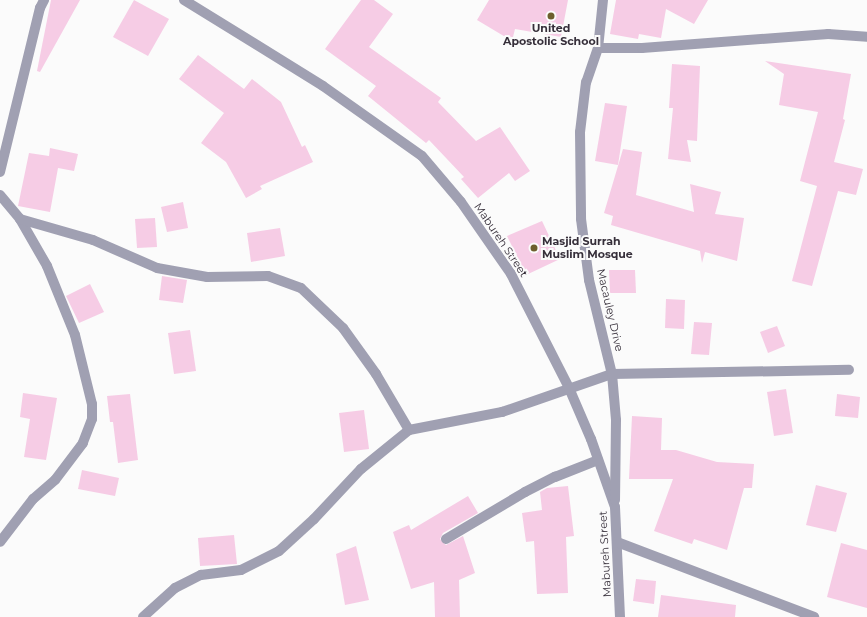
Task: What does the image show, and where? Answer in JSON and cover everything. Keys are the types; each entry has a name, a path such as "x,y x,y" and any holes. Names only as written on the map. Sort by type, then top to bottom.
{"street":[{"path":"0,172 44,0"},
{"name":"Mabureh Street","path":"184,0 323,86 422,156 461,202 511,274 569,388 598,460 615,508 620,617"},
{"name":"Macauley Drive","path":"603,0 598,48 586,82 580,132 581,219 589,280 612,374 616,420 615,508"},
{"path":"598,48 642,48 828,34 867,37"},
{"path":"0,195 20,219 47,266 75,335 92,404 92,419 83,443 55,480 33,499 0,542"},
{"path":"20,219 93,240 157,268 207,277 268,276 301,288 342,328 376,374 409,430"},
{"path":"143,617 175,588 201,575 241,570 279,551 314,519 361,469 409,430 502,412 612,374 849,370"},
{"path":"446,539 525,492 555,477 598,460"},
{"path":"617,542 814,617"}],"building":[{"path":"51,0 80,0 40,72 37,71"},
{"path":"134,0 169,19 148,56 113,37"},
{"path":"361,0 374,0 393,14 369,47 441,98 438,102 476,141 500,127 530,171 515,181 509,173 478,198 461,179 464,177 429,140 426,143 368,96 376,86 325,49"},
{"path":"489,0 568,0 561,37 515,29 512,41 477,20"},
{"path":"616,0 708,0 694,24 666,9 661,38 639,34 638,39 610,34"},
{"path":"198,55 244,89 252,79 281,102 302,147 305,145 313,162 260,186 262,189 246,198 226,162 201,143 224,113 179,79"},
{"path":"765,61 851,74 843,119 845,120 834,162 863,169 856,195 838,191 812,286 792,281 817,186 800,181 818,112 779,105 784,74"},
{"path":"672,64 700,66 697,141 687,140 691,162 668,159 673,108 669,108"},
{"path":"605,103 627,106 618,165 595,161"},
{"path":"50,148 78,154 74,171 58,168 50,212 18,206 29,153 49,156"},
{"path":"623,149 642,152 636,195 694,212 690,184 721,192 715,214 744,218 737,261 705,252 702,263 700,251 611,225 613,216 604,213"},
{"path":"183,202 188,228 167,232 161,207"},
{"path":"155,218 157,247 137,248 135,219"},
{"name":"Masjid Surrah Muslim Mosque","path":"542,221 560,259 526,275 507,236"},
{"path":"280,228 285,256 251,262 247,233"},
{"path":"609,270 635,270 636,293 610,293"},
{"path":"162,276 187,280 183,303 159,300"},
{"path":"90,284 104,312 79,323 66,296"},
{"path":"666,299 685,300 684,329 665,328"},
{"path":"694,322 712,323 709,355 691,354"},
{"path":"777,326 785,346 768,353 760,332"},
{"path":"190,330 196,371 174,374 168,333"},
{"path":"786,389 793,433 774,436 767,392"},
{"path":"23,393 57,398 46,460 24,457 30,419 20,417"},
{"path":"130,394 138,460 118,463 113,422 110,422 107,396"},
{"path":"837,394 860,397 858,418 835,416"},
{"path":"364,410 369,449 344,452 339,413"},
{"path":"632,416 662,418 661,450 676,450 717,462 754,464 752,488 744,488 727,550 694,539 692,544 654,531 673,479 629,479"},
{"path":"82,470 119,478 115,496 78,489"},
{"path":"816,485 847,493 836,532 806,525"},
{"path":"568,486 574,536 566,537 568,593 537,594 534,541 526,542 522,513 542,510 540,492 547,488"},
{"path":"468,496 478,513 443,533 440,539 446,545 463,536 475,573 459,580 460,617 435,617 434,582 411,589 393,532 409,525 411,530"},
{"path":"234,535 237,564 200,566 198,538"},
{"path":"841,543 867,550 867,608 827,597"},
{"path":"356,546 369,600 345,605 336,554"},
{"path":"636,579 656,581 654,604 633,601"},
{"path":"661,595 736,605 735,617 658,617"}],"place":[{"name":"United Apostolic School","path":"551,16"},
{"name":"Masjid Surrah Muslim Mosque","path":"534,248"}]}
